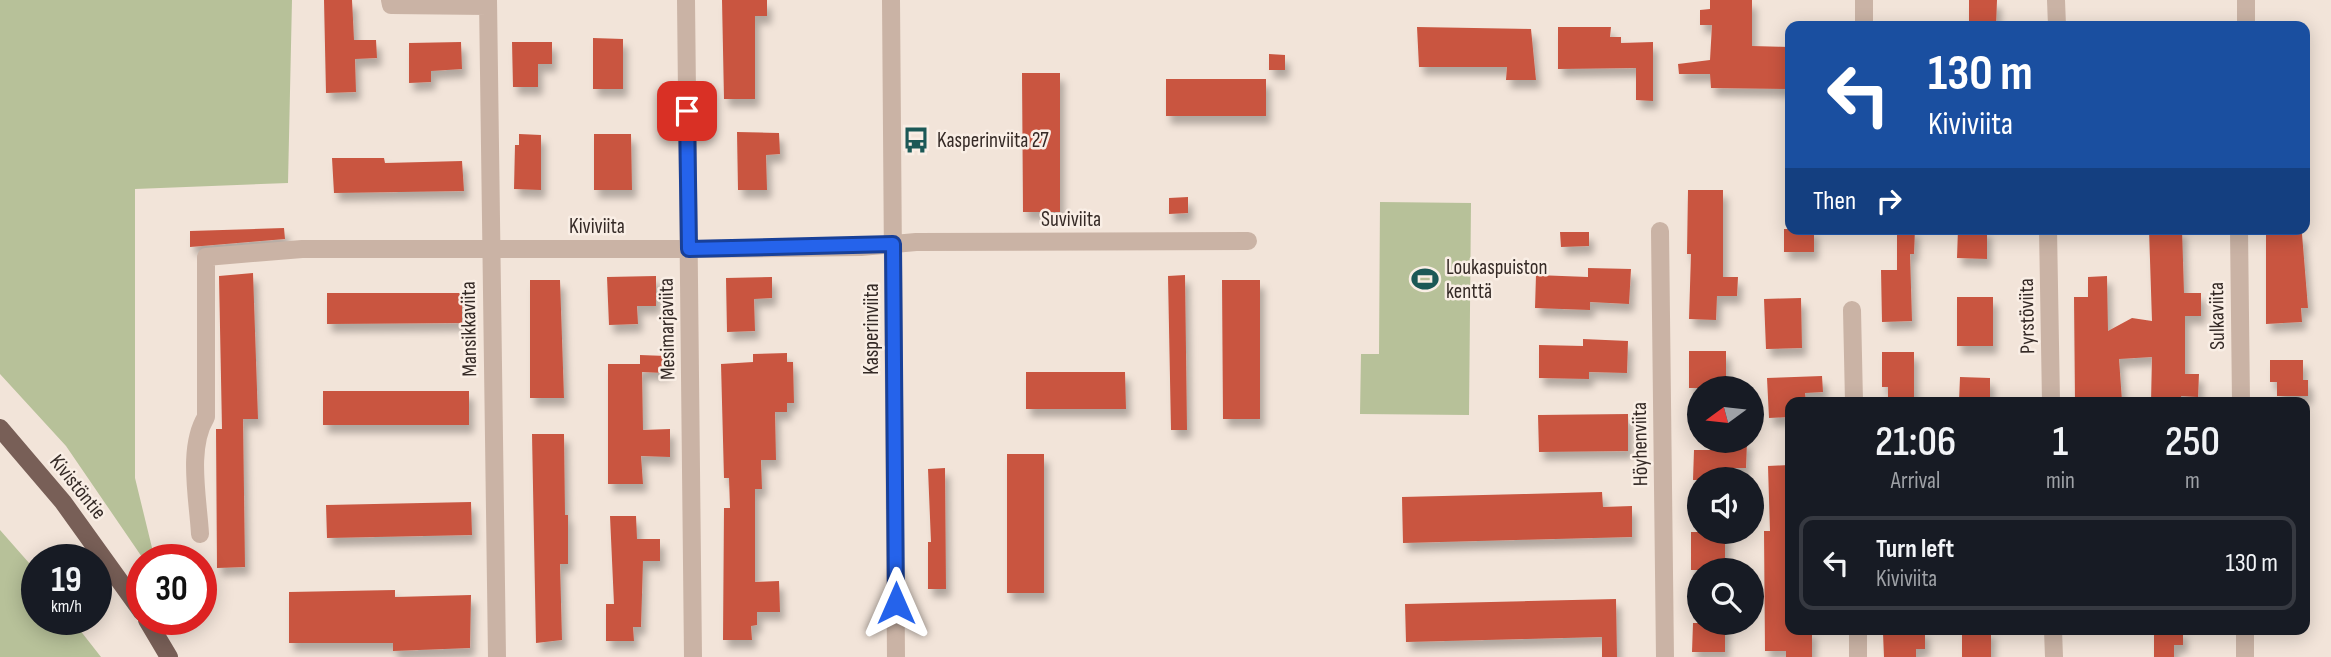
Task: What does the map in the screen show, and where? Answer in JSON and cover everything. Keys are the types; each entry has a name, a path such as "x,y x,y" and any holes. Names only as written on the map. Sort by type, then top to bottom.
{"main road":[{"name":"Kivistöntie","path":"0,429 63,502 126,589"},
{"path":"156,635 169,657"}],"street":[{"path":"390,0 391,5 488,3"},
{"name":"Mesimarjaviita","path":"686,0 693,657"},
{"name":"Kasperinviita","path":"891,0 896,657"},
{"path":"1864,0 1864,21"},
{"path":"2056,0 2057,21"},
{"path":"2246,0 2246,21"},
{"name":"Mansikkaviita","path":"488,3 497,657"},
{"name":"Höyhenviita","path":"1660,231 1665,657"},
{"name":"Pyrstöviita","path":"2049,235 2050,397"},
{"name":"Sulkaviita","path":"2239,235 2241,397"},
{"name":"Suviviita","path":"893,244 1248,241"},
{"name":"Kiviviita","path":"200,534 196,459 198,429 206,416 206,257 302,249 689,249 893,244"},
{"path":"1853,310 1854,397"},
{"path":"1858,635 1858,657"},
{"path":"2053,635 2053,657"},
{"path":"2245,635 2245,657"}],"green space":[{"path":"0,0 292,0 288,183 135,189 135,478 151,544 133,544 66,446 0,374"},
{"name":"Loukaspuiston kenttä","path":"1380,202 1471,203 1469,415 1360,414 1361,354 1379,354"},
{"path":"0,530 21,554 21,635 84,635 101,657 0,657"}],"building":[{"path":"324,0 352,0 354,40 376,40 377,58 355,59 356,92 326,93"},
{"path":"722,0 767,0 767,16 755,16 755,99 724,99"},
{"path":"1710,0 1752,0 1752,46 1785,47 1785,89 1711,88 1710,74 1679,74 1678,64 1710,60 1712,25 1700,25 1700,10 1710,9"},
{"path":"1969,0 1997,0 1996,21 1969,21"},
{"path":"1417,27 1531,29 1536,80 1506,80 1507,67 1419,67"},
{"path":"1558,27 1611,27 1610,37 1621,37 1621,43 1653,42 1653,101 1636,100 1636,68 1558,69"},
{"path":"593,38 623,39 623,89 593,89"},
{"path":"461,42 462,69 431,71 431,82 409,83 409,43"},
{"path":"512,42 552,42 552,64 538,64 538,87 513,87"},
{"path":"1269,54 1285,55 1285,70 1269,70"},
{"path":"1022,73 1060,73 1060,212 1023,212"},
{"path":"1166,79 1266,79 1266,116 1166,116"},
{"path":"737,132 779,133 780,154 766,155 767,190 738,190"},
{"path":"519,134 541,135 541,190 514,189 515,145 519,145"},
{"path":"594,134 631,134 632,190 594,190"},
{"path":"332,158 384,158 385,163 462,161 464,191 334,193"},
{"path":"1688,190 1723,190 1723,277 1738,277 1737,296 1717,296 1716,320 1689,319 1691,254 1687,254"},
{"path":"1188,197 1188,213 1169,214 1169,198"},
{"path":"284,228 285,239 190,247 190,231"},
{"path":"1784,229 1785,235 1814,235 1814,252 1784,252"},
{"path":"1560,232 1589,232 1589,246 1561,247"},
{"path":"1897,235 1915,235 1914,254 1910,254 1912,321 1882,322 1881,270 1897,270"},
{"path":"1958,235 1987,235 1987,259 1957,258"},
{"path":"2149,235 2182,235 2184,293 2201,293 2201,316 2185,316 2185,374 2199,374 2198,397 2151,397 2152,357 2119,359 2122,397 2075,397 2074,297 2088,297 2088,277 2107,276 2108,331 2132,318 2152,321"},
{"path":"2266,235 2302,235 2308,308 2301,308 2302,322 2266,324"},
{"path":"1588,268 1631,269 1629,304 1590,302 1590,310 1535,308 1536,275 1588,277"},
{"path":"253,273 258,419 243,419 245,567 217,568 216,429 222,429 219,276"},
{"path":"1185,275 1187,430 1171,430 1168,276"},
{"path":"656,276 656,306 637,306 638,324 609,325 607,277"},
{"path":"772,277 772,298 754,299 755,331 727,332 726,278"},
{"path":"530,280 560,280 564,398 530,398"},
{"path":"1222,280 1260,280 1260,419 1223,419"},
{"path":"327,293 462,293 462,323 327,324"},
{"path":"1957,297 1993,297 1993,346 1957,346"},
{"path":"1801,298 1802,348 1766,349 1764,299"},
{"path":"1583,339 1628,341 1627,373 1589,372 1589,379 1539,378 1539,345 1583,346"},
{"path":"1689,351 1726,351 1726,376 1689,376"},
{"path":"1882,352 1914,352 1914,397 1888,397 1888,387 1882,387"},
{"path":"787,353 787,362 793,362 794,403 787,403 787,412 775,412 776,460 761,460 762,489 755,489 755,582 779,581 780,612 757,612 757,625 751,626 752,640 723,640 724,508 730,508 729,478 724,478 721,364 753,362 753,354"},
{"path":"640,355 666,356 665,373 642,372 643,430 670,429 670,457 641,456 643,484 608,484 608,364 640,364"},
{"path":"2270,360 2303,360 2303,380 2308,380 2308,396 2277,396 2277,382 2270,382"},
{"path":"1026,372 1125,372 1126,409 1026,409"},
{"path":"1822,376 1823,392 1805,393 1805,397 1785,397 1785,417 1769,418 1767,378"},
{"path":"1960,377 1990,378 1990,397 1959,397"},
{"path":"323,391 469,391 469,425 323,425"},
{"path":"1628,414 1628,451 1539,452 1538,415"},
{"path":"532,434 564,434 565,515 568,515 568,564 560,564 562,640 536,643"},
{"path":"1694,453 1747,453 1746,467 1693,467"},
{"path":"1007,454 1044,454 1044,593 1007,593"},
{"path":"1785,465 1785,635 1812,635 1812,657 1786,657 1786,651 1765,651 1764,531 1770,531 1768,466"},
{"path":"945,468 946,589 928,589 928,542 931,542 928,469"},
{"path":"1602,492 1603,507 1632,506 1632,537 1403,543 1402,497"},
{"path":"471,502 472,535 327,538 326,505"},
{"path":"610,516 636,516 637,539 660,539 660,561 643,561 641,627 633,627 634,641 606,641 606,604 614,604"},
{"path":"1691,544 1725,544 1725,558 1691,558"},
{"path":"395,590 395,597 471,595 470,648 393,651 393,643 289,643 289,592"},
{"path":"1616,599 1617,657 1602,657 1602,637 1406,642 1405,604"},
{"path":"1693,635 1725,635 1725,652 1692,652"},
{"path":"1883,635 1925,635 1925,649 1916,649 1916,657 1884,657"},
{"path":"1962,635 1991,635 1991,657 1962,657"},
{"path":"2154,635 2183,635 2183,645 2174,645 2174,657 2154,657"}],"place":[{"name":"Kasperinviita 27","path":"916,140"},
{"name":"Loukaspuiston kenttä","path":"1425,279"}],"route":[{"path":"687,111 689,249 861,247 893,244 896,603"}]}
